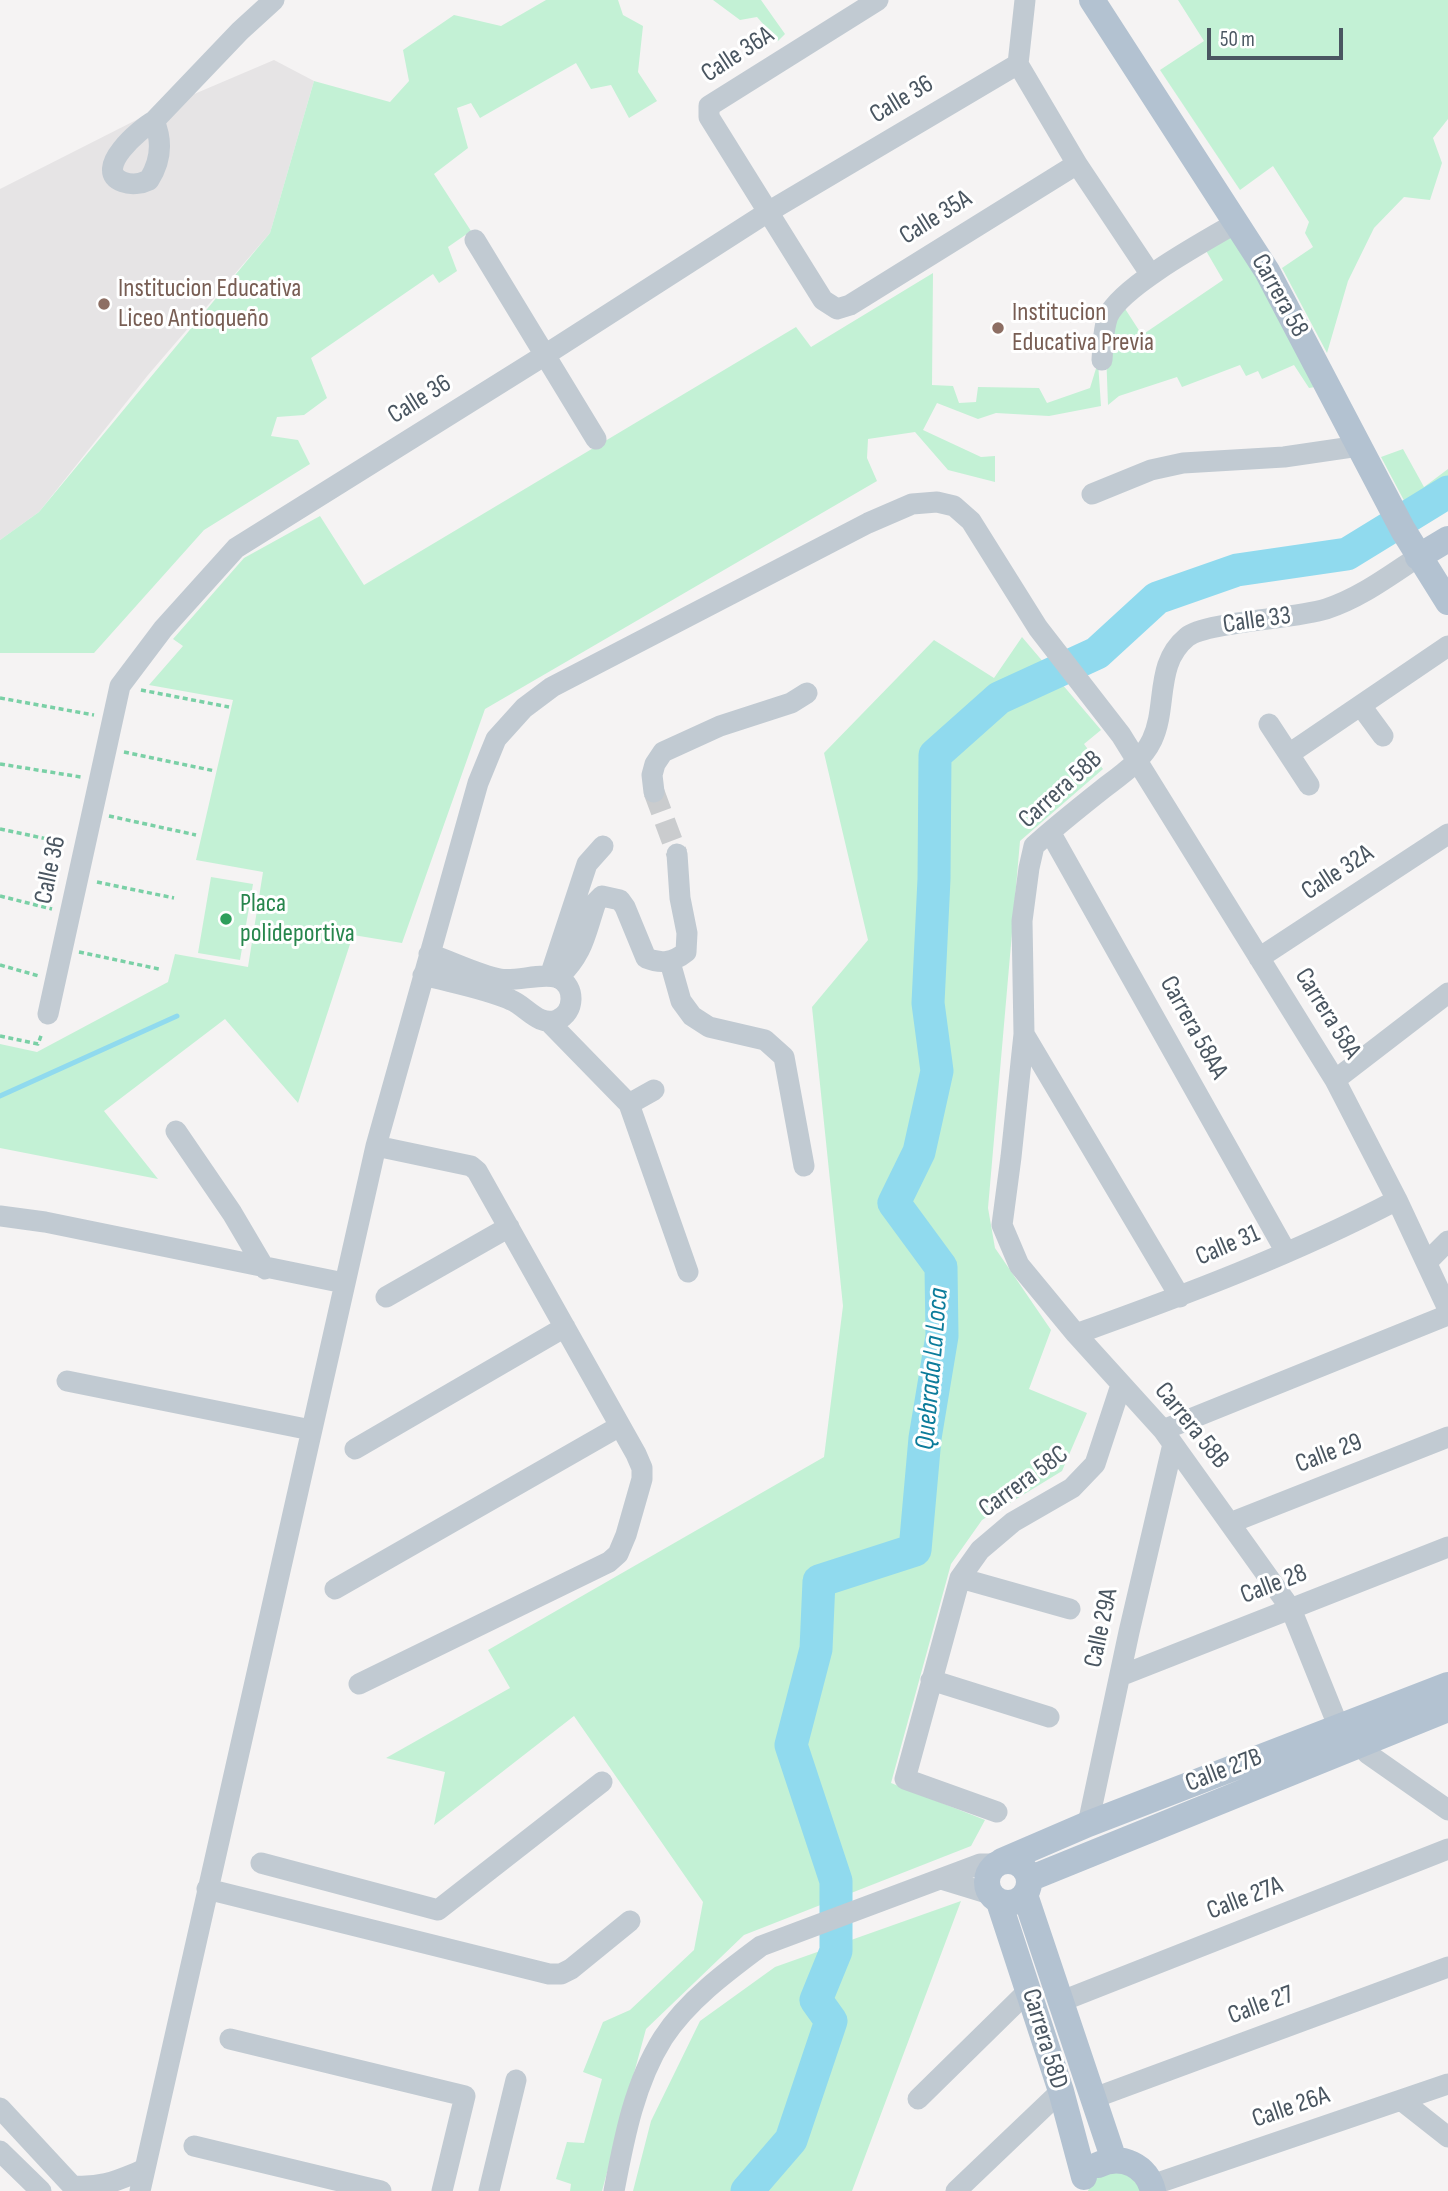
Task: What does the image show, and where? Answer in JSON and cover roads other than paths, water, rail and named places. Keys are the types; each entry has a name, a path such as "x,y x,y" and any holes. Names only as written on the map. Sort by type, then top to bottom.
{"main road":[{"name":"Carrera 58","path":"1092,0 1267,271 1403,530 1448,602"},
{"name":"Calle 33","path":"1418,557 1448,539"},
{"name":"Calle 27B","path":"1027,1887 1351,1735 1448,1685"},
{"name":"Calle 27B","path":"999,1863 1088,1824 1351,1735 1448,1709"},
{"path":"1017,1862 1027,1872 1027,1887 1011,1903 994,1898 987,1888 988,1874 999,1863 1017,1862"},
{"name":"Carrera 58D","path":"1027,1887 1114,2160"},
{"name":"Carrera 58D","path":"994,1898 1029,1990 1061,2091 1081,2184"},
{"path":"1081,2184 1092,2168 1102,2162 1124,2160 1141,2169 1152,2188"}],"street":[{"path":"154,121 240,31 274,0"},
{"name":"Calle 36A","path":"768,212 709,117 709,106 878,0"},
{"path":"1025,0 1018,64 1077,164 1151,275"},
{"name":"Calle 36","path":"48,1014 120,686 163,629 236,548 768,212 1018,64"},
{"name":"Calle 35A","path":"768,212 823,300 837,309 850,305 1077,164"},
{"path":"1102,360 1107,318 1116,304 1151,275 1236,223"},
{"path":"475,240 596,439"},
{"path":"1092,494 1151,470 1183,463 1284,457 1359,446"},
{"name":"Carrera 58A","path":"140,2191 376,1146 478,783 496,739 524,708 552,687 868,523 912,504 937,502 954,506 971,521 1038,628 1121,735 1335,1080 1397,1200 1448,1309"},
{"name":"Calle 33","path":"1137,761 1152,741 1159,718 1166,665 1188,636 1202,629 1293,617 1327,609 1359,596 1418,557"},
{"path":"1289,754 1445,654"},
{"path":"654,792 652,775 663,752 720,726 791,702 807,693"},
{"path":"1360,706 1383,736"},
{"path":"1269,724 1309,785"},
{"name":"Carrera 58B","path":"1137,761 1034,846 1022,921 1024,1034 1002,1225 1019,1265 1168,1437 1291,1609 1335,1718 1368,1754 1448,1810"},
{"name":"Carrera 58AA","path":"1050,832 1286,1252"},
{"name":"Calle 32A","path":"1259,958 1448,834"},
{"path":"554,977 587,864 603,846"},
{"path":"554,977 573,963 579,954 596,902 602,896 620,900 625,907 646,958 670,962 686,952 688,943 680,898 677,854"},
{"path":"423,975 511,1000 537,1019 549,1022 559,1020 571,1005 567,985 554,977 500,979 429,954"},
{"path":"670,962 681,1001 692,1016 709,1027 765,1040 783,1058 804,1166"},
{"path":"1335,1080 1448,993"},
{"path":"549,1022 629,1104 688,1272"},
{"name":"Carrera 58B","path":"1024,1034 1180,1297"},
{"path":"629,1104 654,1090"},
{"path":"176,1131 232,1213 265,1269"},
{"path":"359,1684 609,1562 618,1554 626,1535 642,1479 642,1468 620,1426 477,1171 471,1166 376,1146"},
{"name":"Calle 31","path":"1076,1334 1180,1297 1286,1252 1397,1200"},
{"path":"0,1216 344,1283"},
{"path":"386,1297 509,1227"},
{"path":"1427,1262 1448,1241"},
{"path":"1168,1437 1448,1315"},
{"path":"355,1449 565,1328"},
{"path":"67,1381 311,1430"},
{"name":"Carrera 58C","path":"997,1812 905,1779 960,1578 980,1550 1013,1522 1072,1488 1095,1464 1121,1385"},
{"path":"335,1589 620,1426"},
{"name":"Calle 29A","path":"1088,1824 1168,1437"},
{"name":"Calle 29","path":"1230,1523 1448,1437"},
{"name":"Calle 28","path":"1120,1676 1448,1547"},
{"path":"960,1578 1070,1609"},
{"path":"931,1680 1048,1717"},
{"path":"435,1945 438,1910 602,1782"},
{"name":"Calle 27A","path":"1062,2001 1448,1849"},
{"path":"261,1863 438,1910"},
{"name":"Calle 27B","path":"614,2191 626,2130 644,2077 664,2037 695,2000 731,1969 761,1946 980,1864 999,1863"},
{"path":"941,1879 994,1898"},
{"path":"207,1889 549,1974 561,1974 571,1969 630,1921"},
{"name":"Calle 27","path":"1094,2098 1448,1967"},
{"path":"918,2099 1029,1990"},
{"path":"230,2039 465,2096 442,2191"},
{"path":"489,2191 516,2080"},
{"name":"Calle 26A","path":"1152,2188 1448,2084"},
{"path":"956,2191 1061,2091"},
{"path":"1401,2100 1448,2137"},
{"path":"0,2108 75,2188 111,2184 143,2170"},
{"path":"194,2146 381,2191"},
{"path":"0,2151 41,2191"}],"waterway":[{"name":"Quebrada La Loca","path":"747,2191 791,2140 831,2021 816,2000 836,1951 836,1881 791,1745 816,1649 819,1581 915,1550 925,1438 942,1336 941,1267 894,1203 919,1152 937,1071 928,1003 934,879 935,755 999,698 1097,653 1157,598 1237,570 1347,554 1448,492"},
{"path":"0,1096 177,1016"}],"tunnel":[{"path":"654,792 677,854"}],"place":[{"name":"Institucion Educativa Liceo Antioqueño","path":"104,304"},
{"name":"Institucion Educativa Previa","path":"998,328"},
{"name":"Placa polideportiva","path":"226,919"}]}
